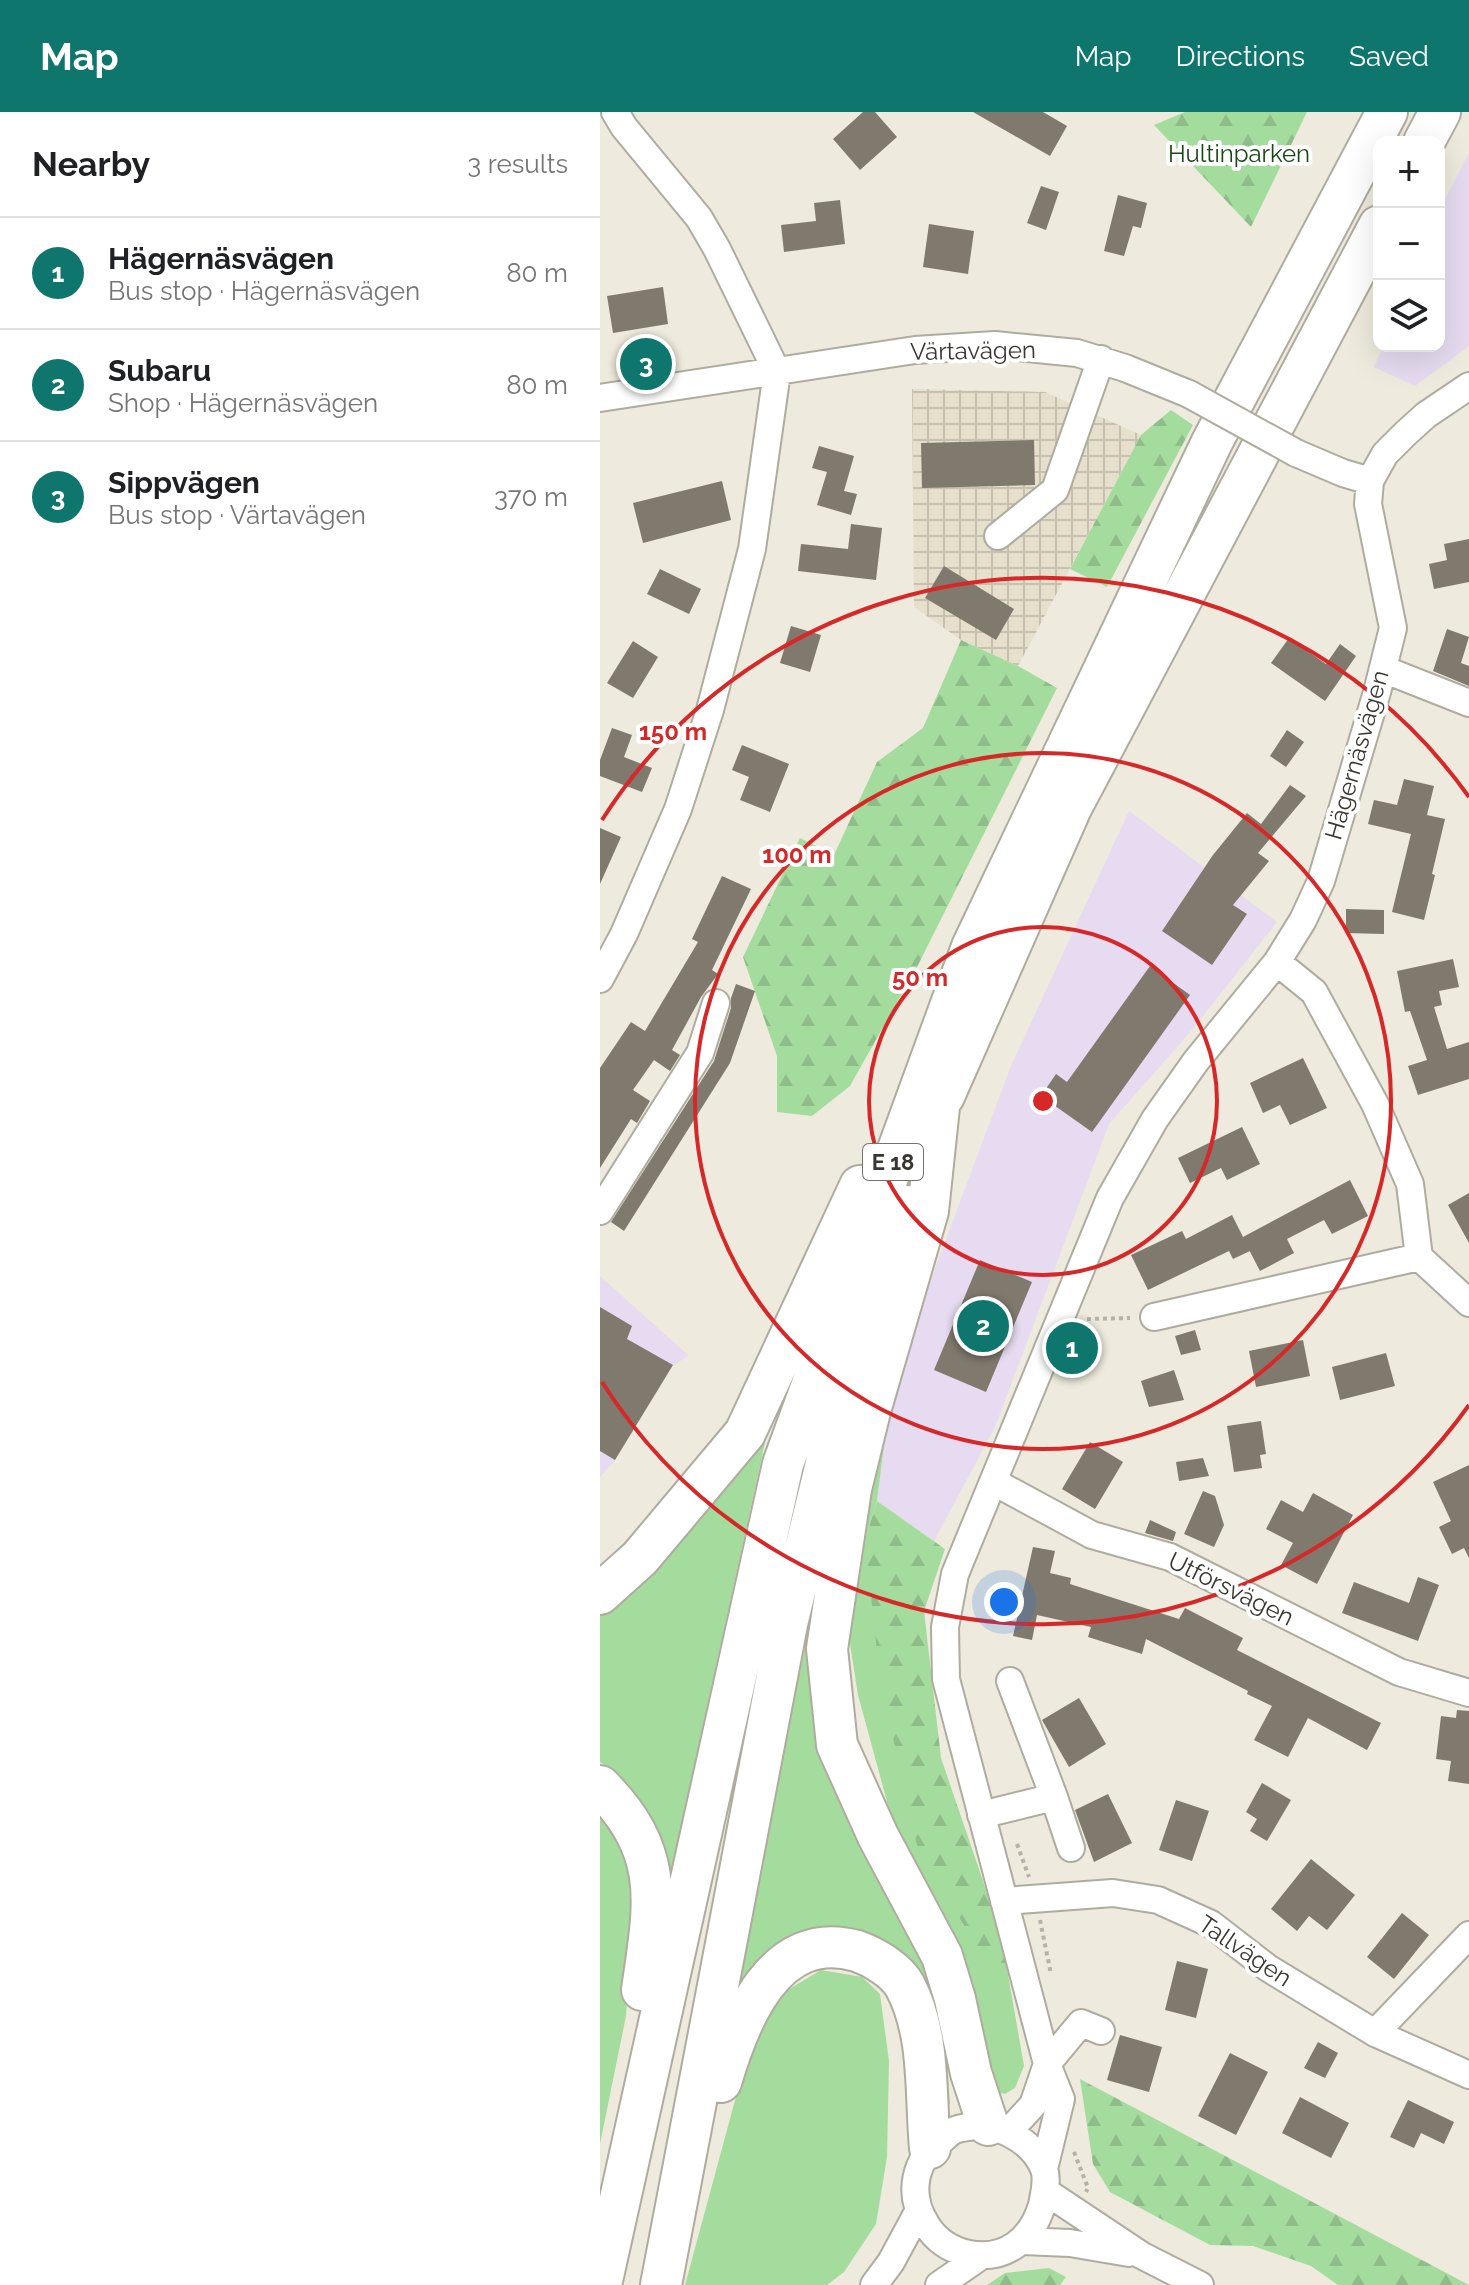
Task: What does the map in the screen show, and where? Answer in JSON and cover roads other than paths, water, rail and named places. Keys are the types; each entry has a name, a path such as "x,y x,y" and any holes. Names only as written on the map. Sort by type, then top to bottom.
{"highway":[{"name":"E 18","path":"601,2285 783,1464 972,947 1212,442 1387,112"},
{"path":"1427,136 1440,112"},
{"name":"E 18","path":"662,2285 787,1624 846,1381 939,1107 1071,808 1373,237"},
{"path":"600,1594 640,1558 745,1433 972,947"},
{"path":"939,1107 928,1211 870,1411 851,1489 827,1649 837,1745 878,1836 942,1956 971,2073 998,2128"},
{"path":"600,1786 623,1809 641,1843 652,1879 653,1911 600,2279"},
{"path":"662,2285 732,2043 754,1997 776,1971 806,1951 839,1946 873,1956 903,1983 917,2015 923,2042 930,2148"}],"street":[{"path":"600,979 624,934 678,809 710,710 755,536 777,372 699,218 615,112"},
{"name":"Värtavägen","path":"600,398 915,350 1022,346 1101,359 1189,394 1296,453 1370,481"},
{"path":"998,536 1055,490 1101,359"},
{"path":"1370,481 1385,454 1405,434 1426,415 1467,390"},
{"name":"Hägernäsvägen","path":"1045,2180 1061,2099 1047,2064 1004,1901 993,1812 946,1679 945,1627 955,1574 994,1482 1071,1325 1110,1198 1155,1119 1196,1061 1277,962 1303,920 1321,881 1393,628 1368,504 1370,481"},
{"path":"1383,669 1469,703"},
{"path":"1277,962 1314,992 1375,1104 1410,1184 1419,1257 1469,1303"},
{"path":"600,1211 700,1053 716,1003"},
{"path":"1154,1317 1419,1257"},
{"name":"Utförsvägen","path":"994,1482 1092,1535 1170,1557 1399,1672 1469,1693"},
{"path":"1010,1681 1071,1848"},
{"path":"993,1812 1054,1797"},
{"name":"Tallvägen","path":"1004,1901 1113,1893 1158,1900 1211,1924 1268,1968 1375,2033 1469,2075"},
{"path":"1375,2033 1469,1935"},
{"path":"998,2128 1033,2105 1047,2064 1081,2023 1101,2031"},
{"path":"1045,2180 1036,2224 1022,2241 1003,2252 981,2256 955,2251 932,2235 918,2212 914,2190 919,2168 930,2148 956,2129 998,2128 1026,2144 1045,2180 1078,2213 1141,2255 1200,2285"},
{"path":"874,2285 891,2262 918,2212"},
{"path":"1022,2241 1070,2243 1141,2255"},
{"path":"939,2285 981,2256"}],"place":[{"name":"Sippvägen","path":"646,364"},
{"name":"Subaru","path":"983,1326"},
{"name":"Hägernäsvägen","path":"1072,1348"}],"park label":[{"name":"Hultinparken","path":"1239,154"}]}
